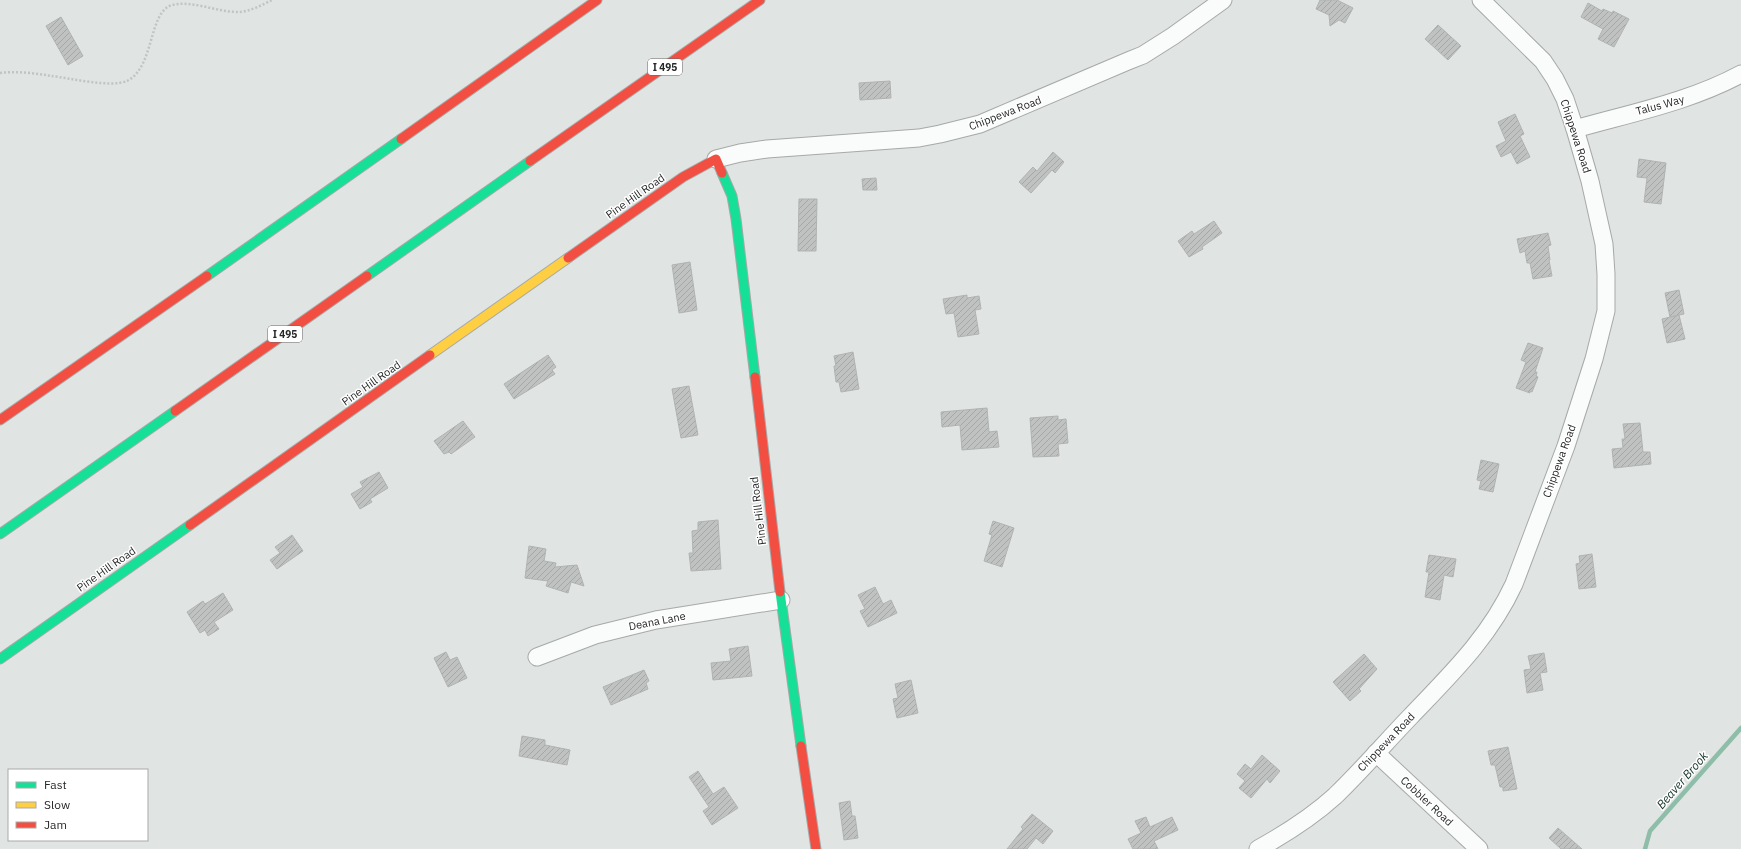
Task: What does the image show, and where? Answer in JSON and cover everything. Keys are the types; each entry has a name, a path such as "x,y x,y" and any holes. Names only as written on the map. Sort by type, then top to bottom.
{"main road":[{"path":"0,420 129,331 597,0"},
{"name":"I 495","path":"0,534 760,0"},
{"name":"Pine Hill Road","path":"0,659 683,177 716,159 728,185 734,207 781,600 816,849"}],"street":[{"name":"Chippewa Road","path":"716,159 740,153 767,149 919,138 947,133 980,124 1143,54 1173,36 1223,0"},
{"name":"Chippewa Road","path":"1258,849 1289,831 1334,796 1477,646 1504,605 1566,446 1590,374 1606,311 1606,274 1604,244 1590,181 1575,129 1562,94 1543,61 1482,0"},
{"name":"Talus Way","path":"1575,129 1683,100 1741,74"},
{"name":"Deana Lane","path":"538,657 595,635 656,620 781,600"},
{"name":"Cobbler Road","path":"1376,753 1479,849"}],"path":[{"path":"0,73 11,72 51,75 83,81 110,83 126,81 139,71 148,52 158,19 166,7 183,3 238,12 255,8 272,0"}],"building":[{"path":"1320,0 1337,0 1353,8 1345,23 1339,20 1330,26 1329,15 1316,9"},
{"path":"1588,3 1602,11 1603,9 1612,13 1613,11 1629,19 1614,47 1598,39 1603,29 1581,17"},
{"path":"61,17 83,56 68,65 46,26"},
{"path":"1438,25 1461,46 1448,60 1425,39"},
{"path":"890,81 891,98 860,100 859,83"},
{"path":"1515,114 1524,134 1520,136 1530,157 1517,164 1511,152 1501,157 1496,146 1506,141 1498,122"},
{"path":"1053,152 1064,162 1055,173 1052,170 1031,193 1019,182 1033,167 1037,171"},
{"path":"1639,159 1666,163 1661,204 1644,202 1647,178 1637,177"},
{"path":"876,178 877,190 863,190 862,179"},
{"path":"799,199 817,199 816,251 798,251"},
{"path":"1214,221 1222,233 1202,247 1203,249 1189,257 1178,241 1192,231 1194,234"},
{"path":"1548,233 1551,245 1548,246 1552,276 1533,279 1530,263 1527,263 1525,251 1520,253 1517,239"},
{"path":"690,262 697,310 679,313 672,265"},
{"path":"1679,290 1684,314 1670,317 1665,293"},
{"path":"967,295 967,298 979,296 981,309 975,310 979,334 958,337 954,313 946,314 943,299"},
{"path":"1679,315 1685,339 1667,343 1662,319"},
{"path":"1528,343 1543,348 1535,372 1537,372 1536,376 1538,377 1532,392 1530,391 1530,393 1516,388 1526,362 1521,360"},
{"path":"853,352 859,389 841,392 839,382 836,382 834,366 836,366 834,356"},
{"path":"548,355 556,367 552,370 555,374 514,399 504,384"},
{"path":"689,386 698,435 681,438 672,389"},
{"path":"987,408 989,432 997,431 999,447 962,450 960,425 942,427 941,412"},
{"path":"1058,416 1058,420 1066,419 1068,443 1058,444 1059,456 1033,457 1030,418"},
{"path":"463,421 475,437 451,454 449,452 444,454 434,441"},
{"path":"1640,423 1643,452 1650,452 1651,464 1614,468 1612,449 1623,448 1622,439 1625,439 1623,424"},
{"path":"1481,460 1499,464 1493,492 1479,489 1481,481 1477,480"},
{"path":"379,472 388,488 370,499 372,502 360,509 351,494 363,487 360,482"},
{"path":"718,520 721,569 691,571 689,553 693,553 692,531 698,530 698,522"},
{"path":"993,521 1014,528 1002,567 984,561 992,535 989,534"},
{"path":"292,535 303,551 277,569 270,560 280,553 275,547"},
{"path":"529,546 546,549 544,561 556,563 555,567 577,565 584,586 571,582 568,593 546,586 548,581 525,578"},
{"path":"1592,554 1596,587 1579,589 1576,564 1580,563 1579,556"},
{"path":"1429,555 1456,559 1453,577 1444,575 1440,600 1425,597 1429,572 1426,572"},
{"path":"875,587 883,604 891,600 897,613 868,627 860,611 865,609 858,595"},
{"path":"223,593 233,610 214,622 219,629 208,636 205,630 200,633 187,612 203,601 205,604"},
{"path":"748,646 752,676 713,680 711,663 731,661 729,649"},
{"path":"446,652 450,660 457,657 467,678 448,687 434,658"},
{"path":"1544,653 1547,672 1540,673 1543,690 1527,693 1524,670 1531,669 1528,656"},
{"path":"1364,654 1377,669 1359,689 1361,691 1350,701 1333,682"},
{"path":"644,670 649,681 646,683 648,689 611,705 603,687"},
{"path":"911,680 918,713 897,718 893,699 898,698 895,684"},
{"path":"522,736 545,740 545,745 570,750 567,765 519,756"},
{"path":"1508,747 1517,789 1503,791 1503,787 1500,787 1495,765 1491,765 1488,751"},
{"path":"1262,755 1280,771 1270,783 1267,779 1251,798 1239,788 1245,781 1237,774 1245,764 1251,769"},
{"path":"698,771 713,794 724,787 738,808 712,825 703,811 709,807 689,777"},
{"path":"850,801 852,816 855,816 858,838 844,840 839,803"},
{"path":"1032,814 1053,831 1043,844 1036,838 1027,849 1007,849 1023,829 1021,827"},
{"path":"1146,817 1150,827 1172,817 1178,830 1154,841 1158,849 1133,849 1128,839 1141,833 1135,821"},
{"path":"1558,828 1582,849 1561,849 1549,838"}],"waterway":[{"name":"Beaver Brook","path":"1645,849 1650,831 1741,728"}],"traffic: fast":[{"path":"207,276 401,139"},
{"path":"367,276 530,161"},
{"path":"722,173 732,196 736,219 755,377"},
{"path":"0,534 175,411"},
{"path":"0,659 190,525"},
{"path":"780,592 801,746"}],"traffic: slow":[{"path":"430,355 568,258"}],"traffic: jam":[{"path":"401,139 597,0"},
{"path":"530,161 760,0"},
{"path":"568,258 683,177 716,159 722,173"},
{"path":"0,420 207,276"},
{"path":"175,411 367,276"},
{"path":"190,525 430,355"},
{"path":"755,377 780,592"},
{"path":"801,746 816,849"}]}
